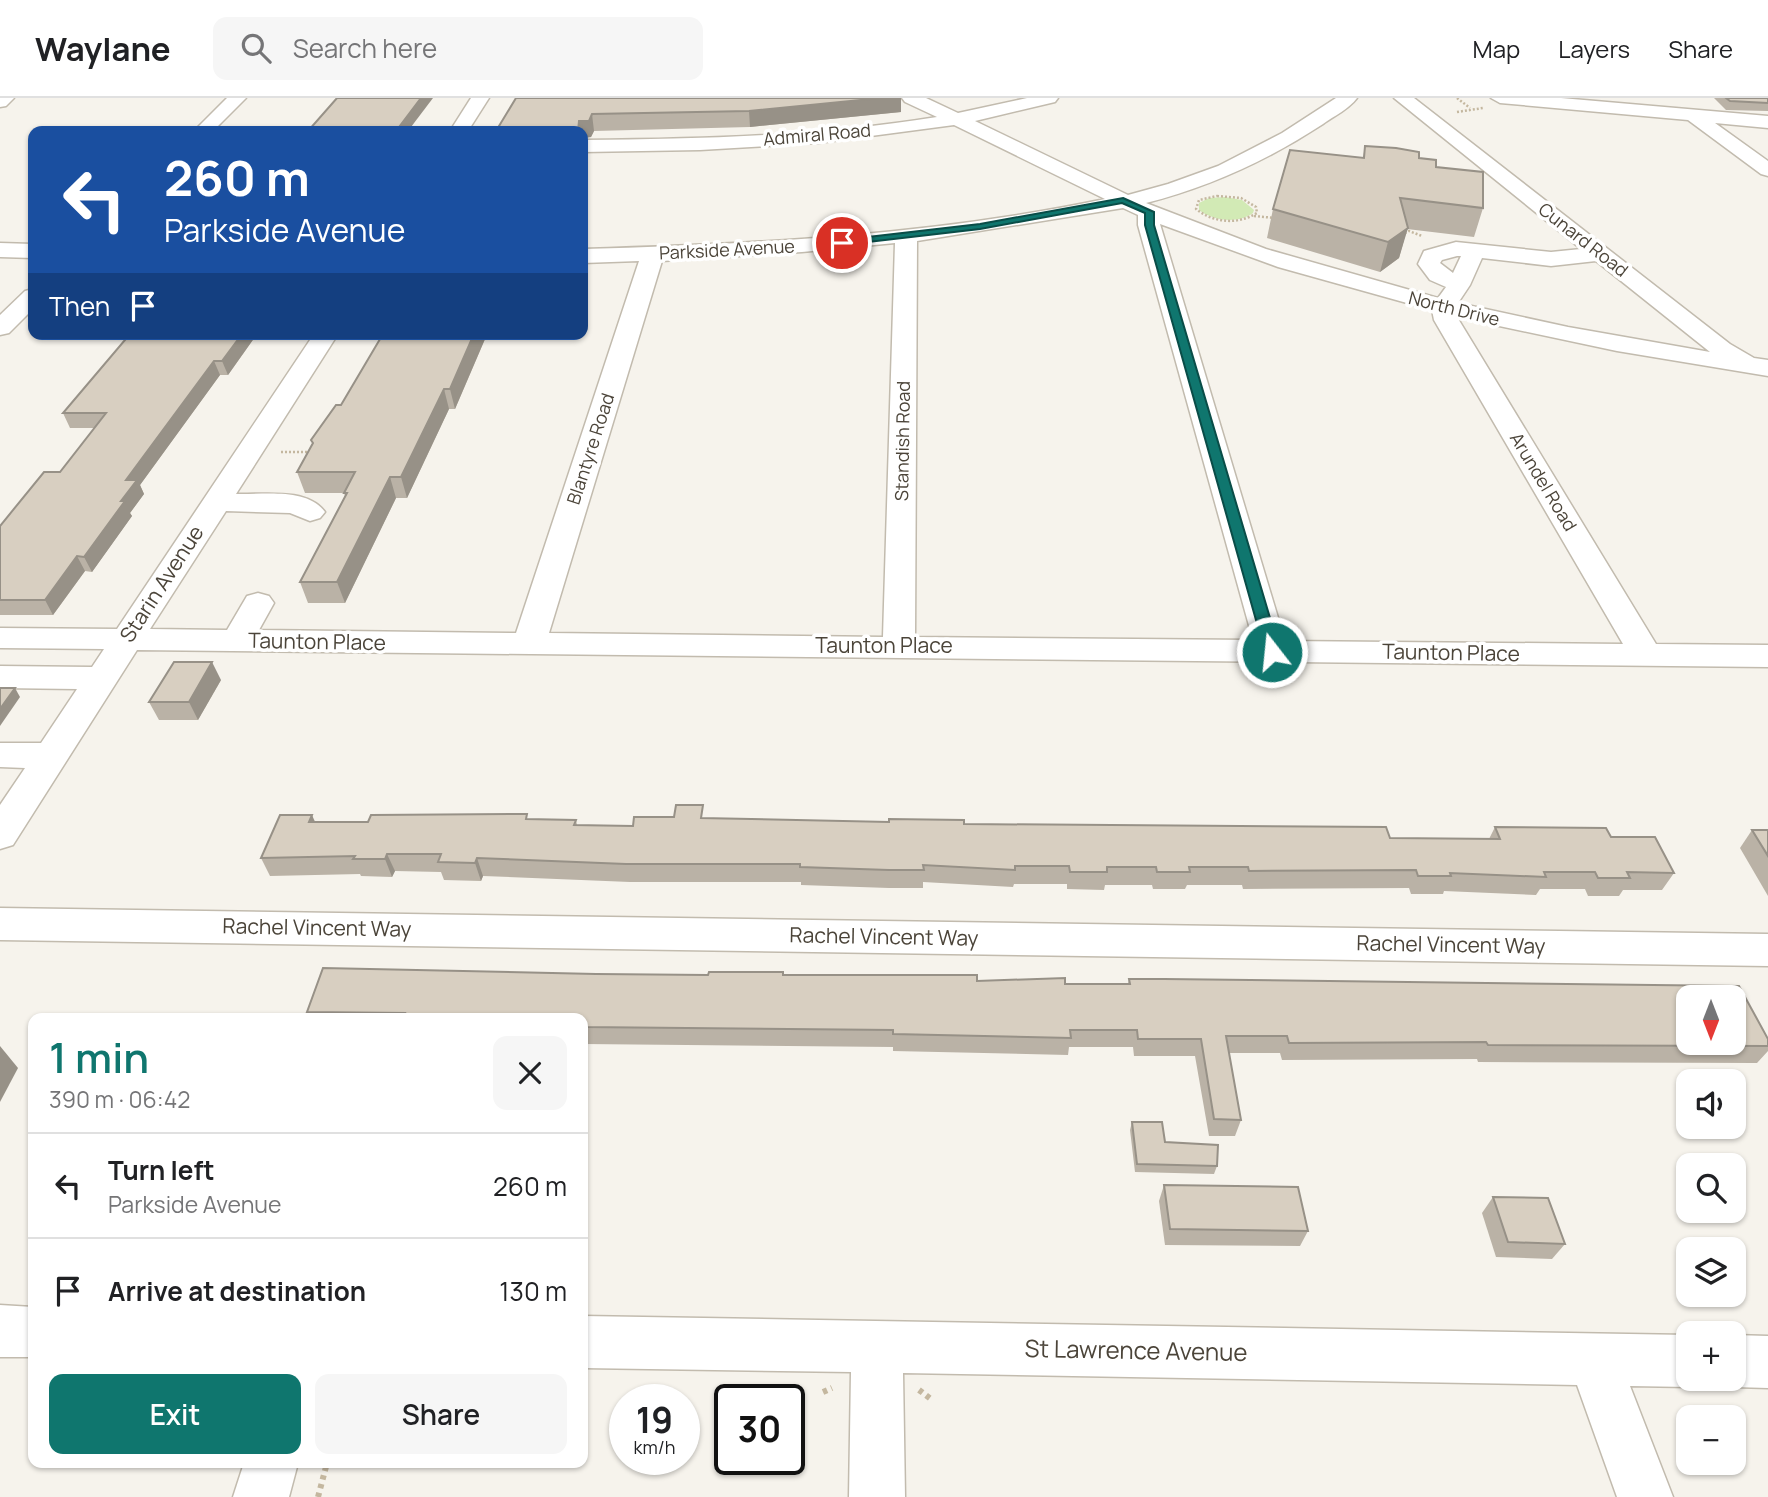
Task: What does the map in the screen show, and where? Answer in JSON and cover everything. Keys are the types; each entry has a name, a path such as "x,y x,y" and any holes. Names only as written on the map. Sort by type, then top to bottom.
{"street":[{"path":"0,102 5,98"},
{"path":"208,126 237,98"},
{"path":"462,126 480,98"},
{"path":"911,98 1123,200"},
{"name":"Admiral Road","path":"588,146 772,139 957,119 1049,98"},
{"name":"Parkside Avenue","path":"588,256 777,248 906,236 1051,215 1172,188 1225,170 1300,133 1348,98"},
{"name":"Cunard Road","path":"1403,98 1721,349 1764,370"},
{"path":"1676,98 1695,117 1768,170"},
{"path":"1495,101 1768,121"},
{"path":"1495,101 1524,119"},
{"name":"North Drive","path":"1123,200 1279,259 1451,296 1609,344 1764,370"},
{"path":"1149,212 1153,238 1272,652"},
{"name":"Standish Road","path":"899,646 906,236"},
{"path":"1451,296 1432,270 1430,260 1443,251 1475,249 1551,259 1601,254"},
{"path":"1451,296 1475,249"},
{"path":"0,250 28,251"},
{"name":"Blantyre Road","path":"529,644 653,254"},
{"name":"Arundel Road","path":"1451,296 1446,320 1646,655"},
{"path":"0,328 28,301"},
{"name":"Starin Avenue","path":"0,835 322,340"},
{"path":"215,502 296,504 310,512"},
{"path":"237,641 258,603"},
{"name":"Taunton Place","path":"0,638 1768,656"},
{"path":"11,684 101,678"},
{"path":"0,755 51,756"},
{"name":"Rachel Vincent Way","path":"0,924 1768,950"},
{"name":"St Lawrence Avenue","path":"588,1342 1676,1360"},
{"path":"877,1347 877,1497"},
{"path":"1594,1359 1645,1497"},
{"path":"1746,1361 1768,1362"},
{"path":"261,1497 270,1468"}],"path":[{"path":"1457,98 1472,110"},
{"path":"1451,115 1495,101"},
{"path":"1254,216 1257,213 1256,206 1233,197 1204,198 1195,206 1198,212 1217,220 1242,220 1254,216 1283,219"},
{"path":"1401,235 1409,231"},
{"path":"307,460 318,443"},
{"path":"277,452 314,452"},
{"path":"318,1497 326,1468"}],"green space":[{"path":"1209,198 1242,200 1254,210 1253,213 1240,219 1226,220 1211,217 1199,210 1199,203"}],"building":[{"path":"337,98 421,98 400,126 312,126"},
{"path":"516,98 881,98 749,111 592,114 589,121 579,121 578,126 499,126"},
{"path":"1726,98 1768,98 1768,103 1730,101"},
{"path":"1365,146 1419,152 1419,158 1436,160 1436,167 1483,172 1483,208 1400,198 1408,228 1388,242 1273,209 1290,150 1364,158"},
{"path":"125,340 238,340 222,361 214,361 126,480 137,480 121,501 125,501 84,557 77,556 45,600 0,600 0,526 44,472 60,472 106,413 63,413"},
{"path":"379,340 471,340 450,389 444,389 401,477 390,477 337,582 300,582 347,493 344,493 355,472 297,472 313,443 311,440 336,405 341,405"},
{"path":"174,662 212,662 189,702 149,702"},
{"path":"0,688 15,688 0,709"},
{"path":"676,805 703,805 701,818 889,822 889,819 964,820 964,824 1386,827 1390,838 1500,839 1495,827 1606,828 1611,837 1655,837 1674,873 1627,872 1630,878 1598,878 1595,872 1544,872 1546,877 1450,873 1451,876 1418,876 1416,870 1249,871 1248,867 1189,867 1190,872 1157,872 1156,867 1107,867 1107,872 1070,872 1069,866 1015,866 1015,870 923,865 924,870 889,870 800,867 800,864 626,864 477,858 475,863 438,862 441,854 387,854 385,859 353,859 355,856 261,858 280,815 312,815 309,822 368,822 371,815 527,814 526,819 576,820 574,825 633,826 634,817 674,817"},
{"path":"1752,830 1768,830 1768,856"},
{"path":"323,968 596,974 708,975 709,972 783,972 783,975 977,975 977,981 1065,978 1065,984 1130,984 1129,979 1164,979 1676,985 1676,1046 1488,1045 1486,1042 1289,1043 1287,1036 1226,1036 1241,1120 1214,1119 1201,1039 1138,1039 1137,1030 1070,1030 1071,1038 893,1034 893,1030 588,1027 588,1013 307,1012"},
{"path":"1746,999 1768,1039 1768,1046 1746,1046"},
{"path":"1132,1122 1162,1122 1165,1142 1218,1145 1217,1166 1137,1164"},
{"path":"1164,1185 1298,1187 1308,1231 1170,1229"},
{"path":"1493,1197 1548,1198 1565,1244 1508,1242"}],"route":[{"path":"842,243 980,227 1123,200 1149,212 1149,225 1272,652"}]}
